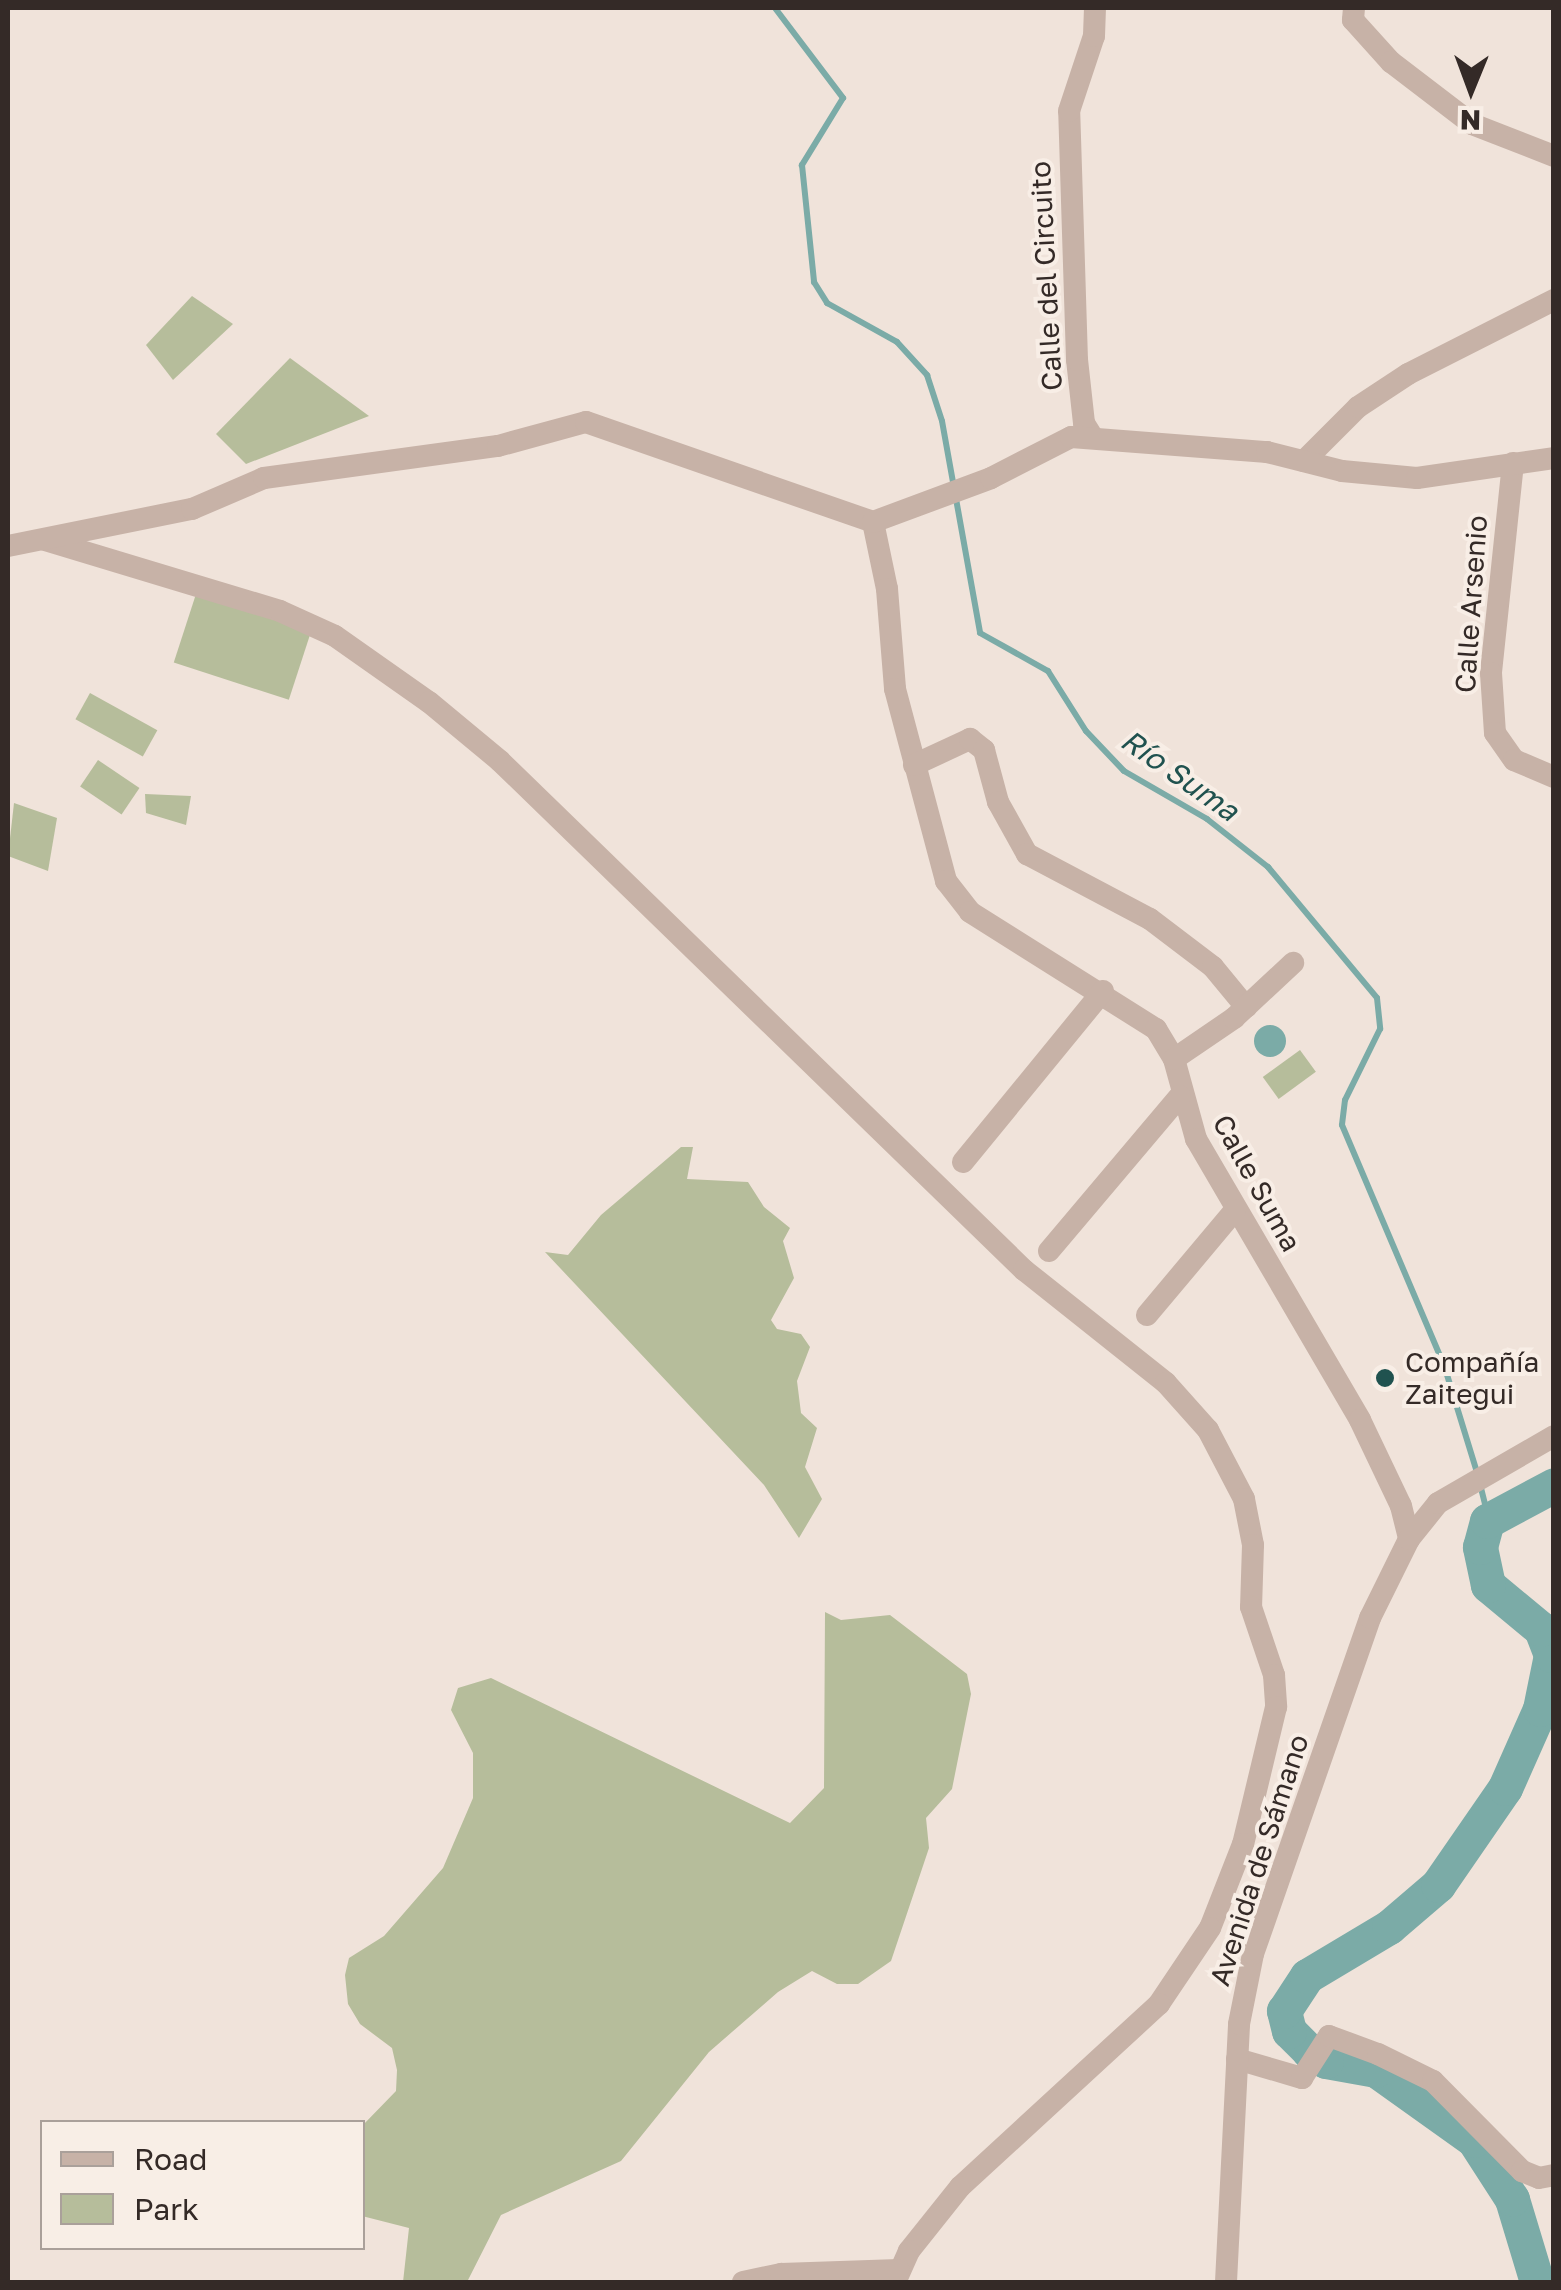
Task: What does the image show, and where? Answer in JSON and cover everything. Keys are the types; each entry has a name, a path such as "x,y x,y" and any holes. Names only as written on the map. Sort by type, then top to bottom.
{"street":[{"name":"Calle del Circuito","path":"1092,436 1084,424 1078,360 1069,110 1094,36 1095,8"},
{"path":"1354,8 1353,20 1391,62 1472,124 1554,156"},
{"path":"1304,461 1358,408 1408,374 1554,300"},
{"path":"8,546 192,508 264,478 498,446 586,422 873,522 966,486 1071,437 1092,436 1304,461 1417,478 1554,458"},
{"name":"Calle Arsenio","path":"1513,463 1492,673 1494,733 1514,760 1554,777"},
{"name":"Calle Suma","path":"873,522 887,589 895,689 946,881 970,912 1104,991 1156,1029 1174,1059 1180,1096 1235,1210 1360,1420 1401,1506 1409,1539"},
{"path":"46,540 280,611 335,636 429,702 500,761 1011,1258 1188,1404 1244,1499 1252,1533 1251,1607 1274,1676 1276,1707 1243,1844 1210,1928 1159,2004 960,2187 897,2276 782,2274 743,2282"},
{"path":"914,765 970,739 984,750 998,802 1026,854 1150,919 1212,968 1246,1007"},
{"path":"1174,1059 1246,1007 1293,963"},
{"path":"963,1162 1104,991"},
{"path":"1048,1250 1180,1096"},
{"path":"1147,1315 1235,1210"},
{"name":"Avenida de Sámano","path":"1226,2282 1237,2059 1254,1954 1370,1618 1409,1539 1454,1488 1554,1436"},
{"path":"1237,2059 1302,2078 1329,2036 1433,2081 1522,2170 1549,2183"}],"green space":[{"path":"192,296 233,324 173,380 146,345"},
{"path":"290,358 369,416 246,464 216,434"},
{"path":"196,594 311,631 289,700 174,662"},
{"path":"90,693 157,730 143,757 75,719"},
{"path":"98,760 139,788 122,814 80,787"},
{"path":"145,794 191,796 186,825 146,813"},
{"path":"14,803 57,818 48,871 8,856"},
{"path":"1300,1050 1316,1072 1279,1099 1263,1077"},
{"path":"681,1147 693,1147 687,1179 748,1182 764,1207 790,1228 783,1241 794,1278 771,1320 777,1329 801,1334 810,1347 797,1381 801,1413 817,1428 805,1467 822,1499 799,1538 764,1485 545,1252 568,1255 601,1215"},
{"path":"825,1612 841,1620 890,1615 967,1674 971,1694 952,1789 926,1818 929,1848 891,1961 858,1984 837,1984 812,1971 778,1992 709,2052 621,2161 501,2215 467,2282 403,2282 409,2228 365,2217 365,2123 396,2091 397,2070 392,2048 360,2024 348,2004 345,1975 349,1958 384,1936 443,1868 473,1798 473,1753 451,1710 458,1688 491,1678 790,1823 824,1788"}],"water":[{"path":"1270,1025 1281,1030 1286,1041 1281,1052 1270,1057 1259,1052 1254,1041 1259,1030"}],"waterway":[{"name":"Río Suma","path":"775,8 843,98 802,165 814,282 827,303 897,342 927,375 942,421 980,633 1048,671 1086,731 1124,771 1207,819 1268,867 1377,998 1380,1029 1345,1100 1342,1125 1444,1365 1477,1472"},
{"name":"Río Suma","path":"1480,1484 1489,1521"},
{"path":"1537,2282 1512,2199 1474,2140 1376,2070 1326,2061 1309,2051 1289,2031 1284,2011 1307,1976 1389,1927 1438,1885 1505,1788 1540,1709 1551,1655 1541,1629 1488,1585 1480,1547 1487,1521 1554,1485"}],"place":[{"name":"Compañía Zaitegui","path":"1385,1378"}]}
